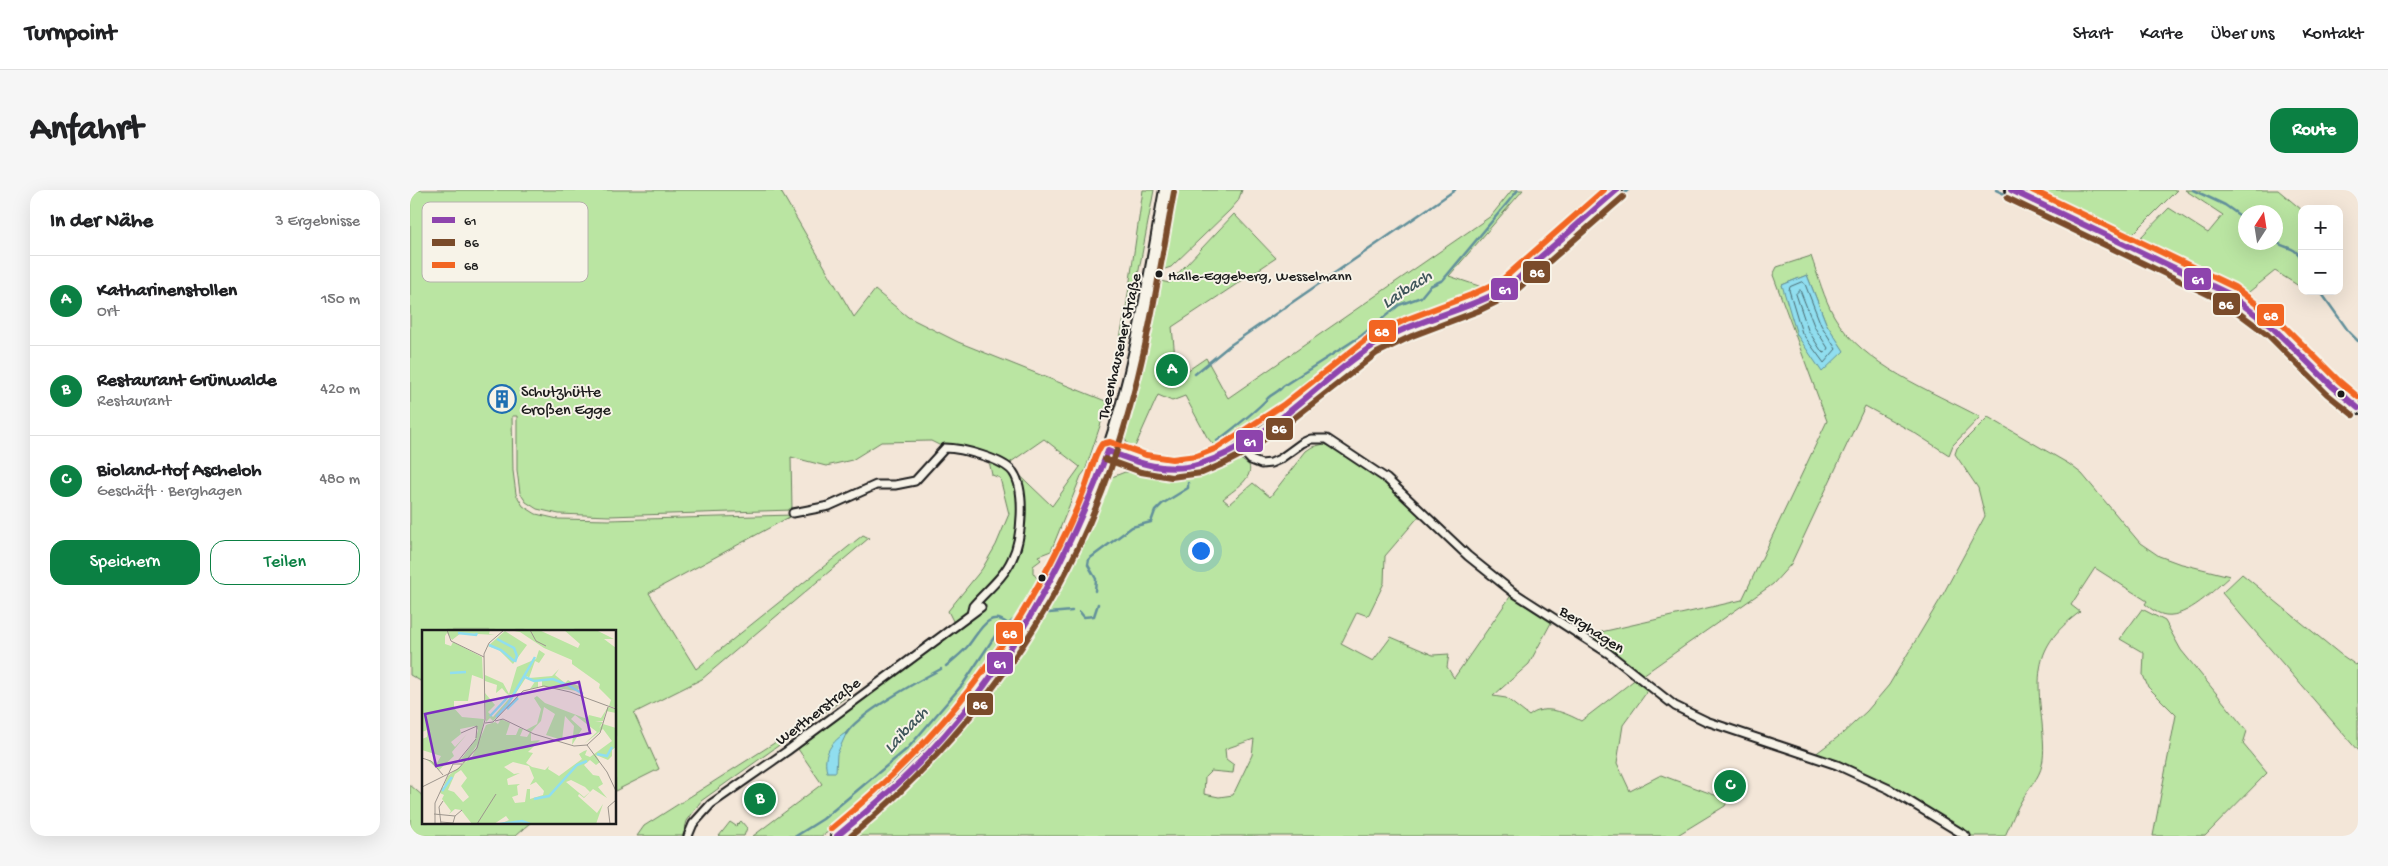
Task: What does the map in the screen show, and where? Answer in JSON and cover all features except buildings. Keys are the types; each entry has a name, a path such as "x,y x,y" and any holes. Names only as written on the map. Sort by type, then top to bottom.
{"street":[{"name":"Theenhausener Straße","path":"837,836 906,779 954,726 996,672 1017,640 1060,565 1083,517 1108,451 1133,357 1165,190"},
{"path":"1108,451 1139,462 1168,468 1198,466 1218,458 1297,406 1376,344 1440,315 1486,300 1506,288 1617,190"},
{"path":"2010,190 2217,287 2241,302 2263,319 2338,392 2358,408"},
{"name":"Berghagen","path":"1238,446 1251,460 1261,464 1271,463 1280,459 1302,443 1311,439 1327,439 1387,479 1468,556 1513,592 1608,653 1675,706 1706,721 1837,765 1890,789 1966,836"},
{"name":"Wertherstraße","path":"793,513 829,506 876,485 895,485 914,481 944,448 969,452 1005,465 1016,477 1021,503 1016,547 1008,567 973,606 971,614"},
{"name":"Wertherstraße","path":"688,836 693,824 711,804 981,606"}],"green space":[{"path":"410,190 780,190 854,317 875,290 908,317 958,342 1108,402 1085,471 1081,476 1051,551 1038,556 1041,560 1033,566 1033,573 1040,582 1003,646 982,677 933,736 879,789 821,836 753,836 822,784 798,749 957,629 948,611 982,569 996,545 1009,514 1000,478 992,475 989,461 951,446 941,446 931,441 881,442 852,460 826,466 791,457 792,510 609,516 559,514 537,509 526,502 520,493 517,470 517,416 512,416 513,471 516,494 523,506 536,514 558,519 609,520 793,515 649,593 696,669 863,535 869,538 702,679 634,713 659,769 616,790 616,630 422,630 422,682 410,675","holes":["1044,439 1080,467 1052,506 1008,464"]},
{"path":"1143,190 1154,190 1139,270 1110,389 1126,308"},
{"path":"1174,190 1242,190 1238,201 1230,210 1171,267 1162,270 1160,266"},
{"path":"1512,190 1523,190 1449,276 1488,289 1428,310 1372,339 1274,413 1218,450 1207,437 1185,396 1172,401 1158,395 1134,449 1127,442 1124,428 1142,358 1157,283 1161,281 1169,283 1234,214 1276,258 1172,327 1176,367 1184,373 1206,358 1228,398 1491,216"},
{"path":"2025,190 2177,190 2129,238"},
{"path":"2185,190 2278,190 2298,207 2298,285 2275,271 2244,296 2221,282 2140,243 2140,238 2169,208 2208,233 2223,215"},
{"path":"1811,256 1830,309 1846,333 1862,349 1880,363 1920,387 1980,417 1953,445 1949,455 1913,432 1865,406 1791,564 1773,584 1643,675 1588,635 1742,600 1827,421 1773,275 1777,267","holes":["1807,275 1826,323 1843,351 1782,285"]},
{"path":"1988,417 2069,464 2082,474 2140,543 2159,556 2178,563 2230,576 2192,607 2174,615 2166,615 2152,609 2145,604 2147,601 2095,568 2071,605 2080,612 2054,636 2042,660 2039,688 2044,744 2041,770 2018,807 2005,836 1972,836 1891,786 1814,755 1842,734 1867,711 1889,685 1941,598 1985,516 1978,488 1955,454 1957,448"},
{"path":"1324,444 1351,458 1375,475 1420,515 1385,556 1384,583 1368,616 1357,612 1341,644 1373,661 1391,637 1433,655 1449,654 1447,667 1454,678 1512,594 1552,621 1529,664 1493,696 1506,698 1529,716 1541,710 1548,710 1562,712 1581,721 1637,678 1649,689 1623,725 1617,763 1630,791 1661,775 1728,800 1725,806 1676,836 853,836 911,785 938,756 965,724 1014,658 1054,592 1112,477 1125,472 1172,478 1197,476 1240,459 1249,465 1250,470 1245,480 1223,499 1229,504 1253,483 1270,497 1306,451 1312,447","holes":["1254,739 1252,755 1233,795 1219,797 1204,794 1205,777 1211,771 1233,773 1234,765 1226,759 1225,749"]},
{"path":"2242,574 2340,654 2356,665 2358,663 2358,751 2222,593"},
{"path":"2142,609 2165,621 2181,650 2247,731 2243,744 2267,773 2205,836 2153,836 2176,715 2148,687 2143,675 2144,653 2120,639"},
{"path":"845,698 701,801 687,821 683,836 637,836 644,826"},
{"path":"410,785 422,795 422,824 529,824 515,836 410,836"},
{"path":"741,821 747,828 744,836 719,836 730,822 736,826"}],"water":[{"path":"1807,275 1826,323 1844,351 1822,372 1797,335 1782,285"},
{"path":"847,732 837,754 836,772 827,772 827,754 833,744"}],"waterway":[{"path":"1195,374 1229,346 1455,190"},
{"name":"Laibach","path":"1217,441 1283,386 1361,336 1399,305 1421,297 1430,286 1443,280 1518,190"},
{"path":"1260,443 1377,352 1418,331 1490,308 1511,293 1628,190"},
{"path":"1996,190 2124,250"},
{"name":"Laibach","path":"2193,190 2225,205 2238,214"},
{"name":"Laibach","path":"2283,245 2298,254"},
{"path":"2131,253 2237,306 2259,324 2351,412"},
{"name":"Laibach","path":"2323,295 2349,332 2358,341"},
{"name":"Laibach","path":"1189,456 1204,450"},
{"name":"Laibach","path":"1095,591 1096,579 1088,565 1089,559 1132,527 1151,522 1155,511 1162,504 1188,488 1188,483"},
{"name":"Laibach","path":"1080,612 1084,617 1094,616 1098,604"},
{"name":"Laibach","path":"1049,613 1072,611"},
{"path":"946,666 965,650 989,621 995,619 1008,624"},
{"name":"Laibach","path":"796,836 823,819 908,748 963,684 999,630 1004,629 1013,620"},
{"path":"846,734 875,708 941,669"}],"transit line":[{"name":"68","path":"831,829 865,800 927,739 955,707 1006,639 1029,602 1064,536 1077,509 1102,444 1110,442 1146,455 1172,459 1197,456 1217,448 1283,405 1368,338 1405,320 1471,295 1501,281 1604,190"},
{"name":"61","path":"1108,451 1141,463 1176,468 1200,464 1224,455 1269,428 1350,362 1386,338 1419,323 1487,298 1508,287 1617,190"},
{"name":"61","path":"2011,190 2229,294 2274,329 2333,387 2358,408"},
{"name":"68","path":"2032,190 2234,287 2280,322 2339,381 2358,397"},
{"name":"86","path":"851,836 899,793 943,748 983,700 1020,650 1053,596 1081,541 1106,482 1134,393 1153,307 1174,192"},
{"name":"86","path":"1105,459 1141,472 1171,477 1202,473 1225,463 1248,451 1293,419 1377,353 1412,336 1478,311 1511,295 1623,197"},
{"name":"86","path":"2007,198 2224,302 2268,335 2327,394 2353,415"},
{"name":"61","path":"837,836 886,795 914,768 976,697 1003,659 1051,580 1108,451"}],"place":[{"name":"Halle-Eggeberg, Wesselmann","path":"1159,274"},
{"name":"Katharinenstollen","path":"1172,370"},
{"name":"Schutzhütte Großen Egge","path":"502,399"},
{"name":"Bioland-Hof Ascheloh","path":"1730,786"},
{"name":"Restaurant Grünwalde","path":"760,799"}]}
